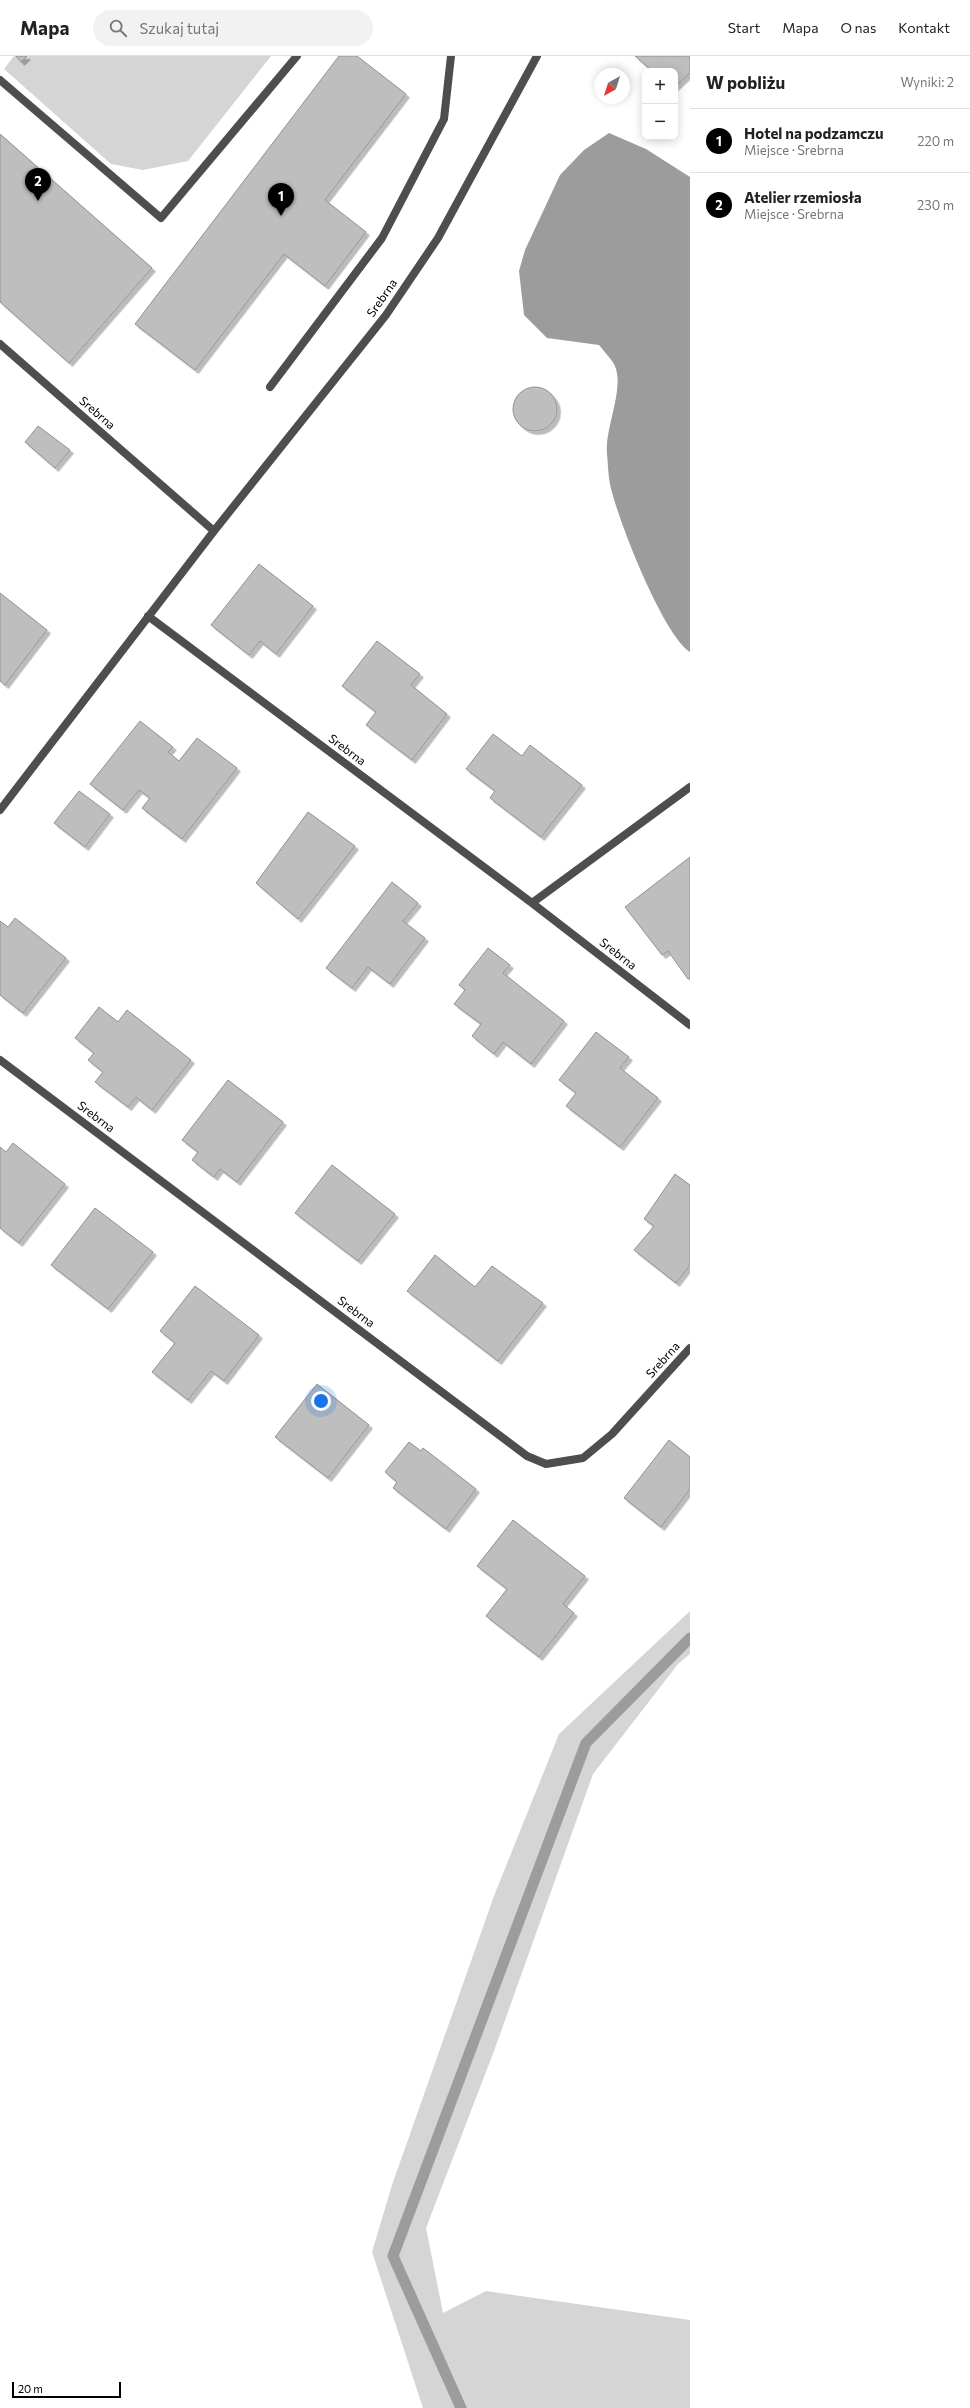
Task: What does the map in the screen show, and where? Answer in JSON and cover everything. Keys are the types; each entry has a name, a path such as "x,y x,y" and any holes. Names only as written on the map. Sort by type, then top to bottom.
{"street":[{"path":"0,80 161,218 297,56"},
{"path":"270,388 382,238 444,118 451,56"},
{"name":"Srebrna","path":"0,810 214,531 386,315 438,238 536,56"},
{"name":"Srebrna","path":"0,344 214,531"},
{"name":"Srebrna","path":"148,616 532,903 690,1025"},
{"path":"532,903 690,787"},
{"name":"Srebrna","path":"0,1060 527,1456 546,1464 582,1458 612,1434 690,1348"}],"shaded area":[{"path":"14,56 271,56 188,161 143,170 111,164 4,69"},
{"path":"609,133 646,149 690,177 690,652 679,641 667,623 642,574 614,500 608,469 607,444 618,384 614,364 599,345 547,338 524,315 519,271 525,250 560,175 584,150"},
{"path":"690,1611 690,1654 678,1664 593,1774 494,2051 426,2228 443,2313 486,2291 690,2320 690,2408 423,2408 372,2252 392,2185 494,1896 559,1734"}],"building":[{"path":"16,56 27,56 21,62"},
{"path":"339,56 357,56 406,94 325,200 366,232 325,286 284,254 195,370 135,324"},
{"path":"635,56 690,56 690,73 678,84 678,68 649,68"},
{"path":"0,134 152,268 69,363 0,302"},
{"path":"531,387 539,387 551,393 557,405 557,413 551,425 539,431 531,431 519,425 513,413 513,405 519,393"},
{"path":"38,426 70,450 55,468 25,442"},
{"path":"259,564 313,606 276,654 260,641 249,655 211,625"},
{"path":"0,593 47,630 5,685 0,681"},
{"path":"377,641 420,674 411,685 447,714 412,760 366,725 376,712 342,686"},
{"path":"140,721 173,747 168,752 179,761 197,738 237,768 182,839 142,808 150,798 139,790 123,810 90,784"},
{"path":"493,734 522,756 530,745 582,785 541,837 490,798 495,791 466,769"},
{"path":"79,791 110,814 85,847 54,823"},
{"path":"308,812 355,846 298,919 256,883"},
{"path":"690,857 690,978 688,979 668,951 662,955 625,907"},
{"path":"392,882 418,903 403,921 425,938 390,984 368,967 352,988 326,968"},
{"path":"15,918 66,958 23,1013 0,995 0,921 8,927"},
{"path":"488,948 510,965 503,973 564,1021 531,1064 503,1042 494,1054 472,1036 481,1024 454,1004 465,990 459,985"},
{"path":"99,1007 118,1022 127,1010 191,1060 152,1110 136,1097 128,1107 95,1082 103,1072 88,1060 94,1053 75,1038"},
{"path":"596,1032 629,1057 620,1068 658,1098 620,1147 566,1106 576,1093 559,1080"},
{"path":"228,1080 283,1122 237,1182 220,1169 214,1177 192,1160 198,1152 182,1140"},
{"path":"13,1143 65,1184 19,1243 0,1228 0,1147 6,1152"},
{"path":"332,1165 395,1214 358,1261 295,1213"},
{"path":"675,1174 690,1185 690,1265 676,1283 634,1250 654,1226 644,1219"},
{"path":"95,1208 153,1252 108,1309 51,1265"},
{"path":"435,1255 475,1287 492,1266 543,1303 498,1361 407,1291"},
{"path":"195,1286 259,1335 224,1381 211,1371 188,1400 152,1372 175,1343 160,1331"},
{"path":"317,1384 369,1425 328,1478 275,1437"},
{"path":"669,1440 690,1457 690,1489 661,1527 624,1498"},
{"path":"409,1442 421,1451 423,1448 476,1489 446,1529 393,1488 397,1482 385,1472"},
{"path":"513,1520 585,1576 563,1604 574,1613 539,1657 486,1616 507,1589 477,1566"}],"waterway":[{"path":"461,2408 393,2256 586,1743 690,1638"}],"place":[{"name":"Atelier rzemiosła","path":"38,201"},
{"name":"Hotel na podzamczu","path":"281,216"}]}
